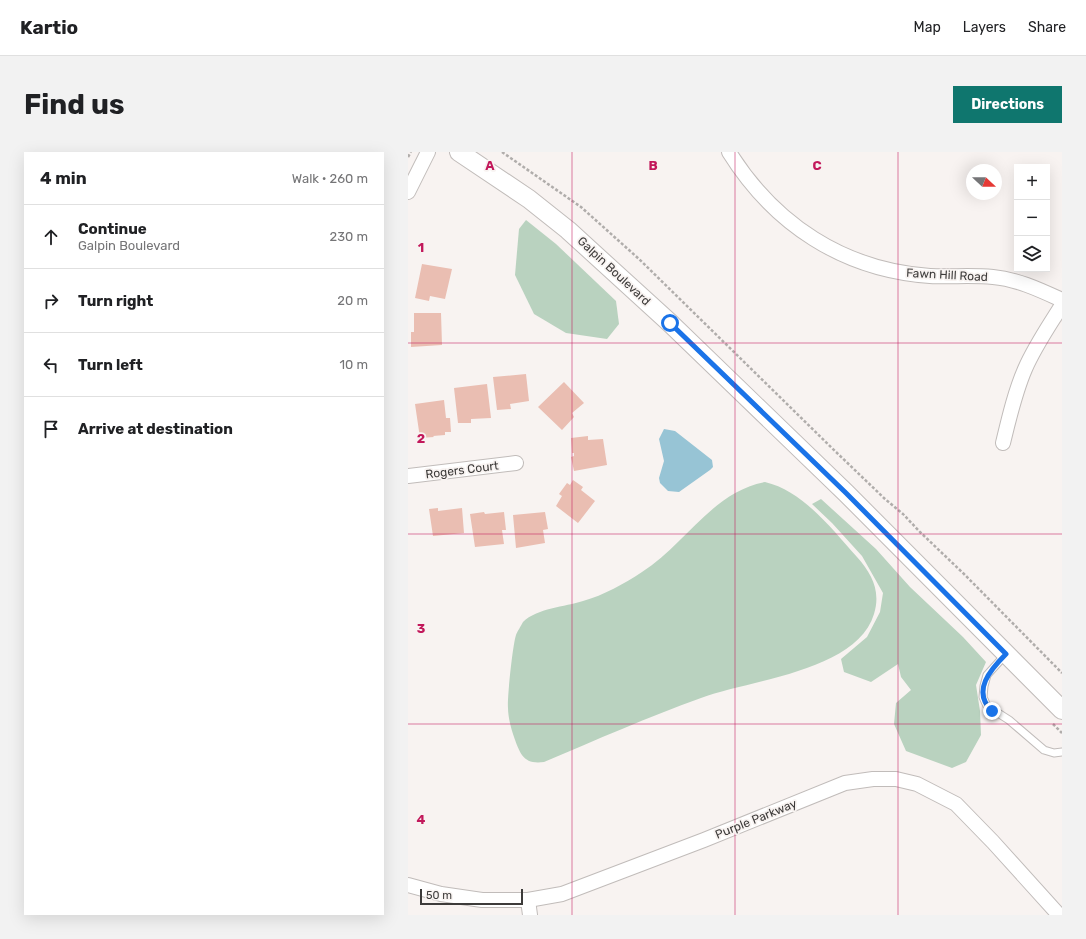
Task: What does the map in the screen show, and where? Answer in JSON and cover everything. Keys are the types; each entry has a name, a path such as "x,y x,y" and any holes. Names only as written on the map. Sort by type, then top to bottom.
{"street":[{"path":"408,192 428,152"},
{"name":"Galpin Boulevard","path":"459,152 529,199 574,235 670,323 846,493 1062,710"},
{"name":"Fawn Hill Road","path":"729,152 744,176 764,200 786,220 813,239 840,253 864,263 893,271 929,276 994,277 1037,289 1062,300"},
{"path":"1003,443 1016,394 1025,369 1042,335 1062,305"},
{"name":"Rogers Court","path":"408,476 516,463"},
{"name":"Purple Parkway","path":"408,886 463,899 528,900 562,894 608,878 845,783 873,779 896,779 917,784 956,804 993,842 1059,915"},
{"path":"528,900 530,915"}],"lane":[{"path":"1006,654 987,675 983,698 987,706 1009,720 1044,750 1054,753 1062,752"}],"path":[{"path":"408,157 411,152"},
{"path":"502,152 581,208 639,259 835,451 885,499 904,514 920,532 1062,673"}],"green space":[{"path":"526,220 556,244 616,301 619,324 607,339 566,333 534,314 515,275 519,229"},
{"path":"765,482 792,493 816,512 857,557 871,576 876,590 876,606 874,614 864,633 847,649 825,661 800,671 701,698 681,705 544,762 532,762 527,760 518,748 512,730 508,702 510,671 515,640 523,622 529,617 543,611 591,599 628,581 657,561 729,496 746,488"},
{"path":"821,499 876,549 910,587 963,637 986,662 976,685 980,711 981,735 966,762 952,768 906,751 894,724 896,703 911,690 901,677 898,664 871,682 844,672 841,659 867,637 880,612 883,593 862,556 832,523 812,504"}],"water":[{"path":"664,429 675,431 712,460 713,467 710,470 679,492 668,491 660,483 659,478 664,461 659,439"}],"building":[{"path":"422,264 452,269 445,299 430,296 429,301 415,298"},
{"path":"414,313 441,313 442,345 411,347 411,332 414,332"},
{"path":"526,374 529,401 510,404 511,409 497,410 493,377"},
{"path":"564,382 584,403 572,413 574,417 562,430 538,407"},
{"path":"487,384 491,418 471,419 471,423 458,423 454,388"},
{"path":"444,400 446,418 450,418 451,432 445,432 445,435 420,438 415,404"},
{"path":"588,436 588,440 603,439 607,465 574,471 571,457 574,456 574,453 572,453 571,438"},
{"path":"573,480 583,487 581,490 595,501 578,523 556,506 562,496 559,494 567,483 570,485"},
{"path":"438,508 438,511 462,508 464,533 433,536 429,509"},
{"path":"484,512 485,514 504,512 506,530 502,530 504,544 475,547 470,514"},
{"path":"545,512 548,529 543,530 545,543 516,548 513,515"}],"route":[{"path":"670,323 846,493 1006,654 987,675 984,686 983,698 987,706 992,711"}]}
